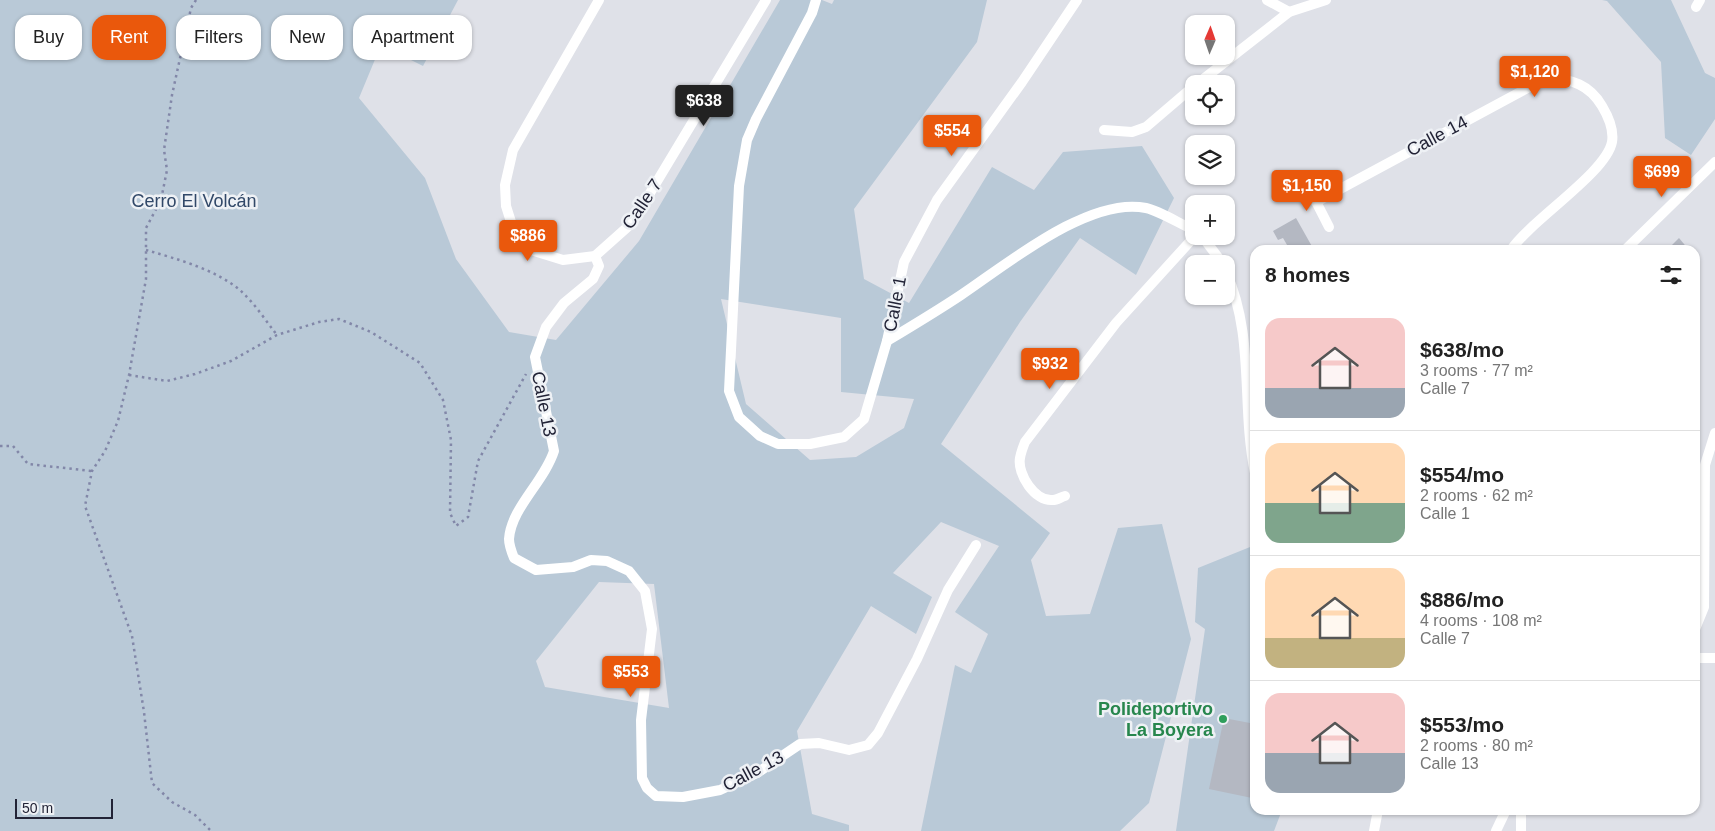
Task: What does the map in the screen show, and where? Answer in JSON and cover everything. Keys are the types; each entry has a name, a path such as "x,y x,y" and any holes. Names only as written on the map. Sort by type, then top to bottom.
{"street":[{"path":"595,256 563,260 534,251 520,239 512,225 506,206 505,185 513,150 599,0"},
{"name":"Calle 7","path":"595,256 632,224 766,0"},
{"path":"816,0 812,13 756,119 747,140 739,186 729,391 739,417 760,436 778,444 810,444 844,437 864,419 887,341"},
{"name":"Calle 1","path":"887,341 904,262 937,200 1022,82 1077,0"},
{"path":"1267,0 1289,12"},
{"path":"1208,75 1289,12 1326,0"},
{"name":"Calle 14","path":"1316,202 1548,77 1572,80 1596,96 1609,118 1612,142 1605,157 1583,181 1542,217 1516,245"},
{"path":"1104,130 1132,132 1146,127 1185,94"},
{"path":"1631,245 1715,162"},
{"path":"1307,184 1329,227"},
{"name":"Calle 1","path":"887,341 962,294 1005,262 1094,214 1114,208 1147,208 1185,226"},
{"path":"1065,496 1053,500 1039,497 1029,485 1021,471 1019,459 1025,442 1116,323 1187,245"},
{"name":"Calle 13","path":"595,256 599,266 593,279 564,303 546,327 535,357 554,451 550,464 532,494 516,513 509,540 514,558 536,570 573,567 591,560 607,561 629,571 645,591 652,629 641,720 642,778 646,788 656,796 683,798 720,790 757,773 800,744 810,742 849,750 868,745 878,733 922,650 948,590 976,545"},
{"path":"1235,294 1244,329 1250,429"},
{"path":"1700,617 1704,606 1704,465 1715,433"},
{"path":"1700,658 1715,658"},
{"path":"1374,831 1377,815"},
{"path":"1496,831 1504,815"},
{"path":"1521,831 1522,815"}],"path":[{"path":"196,0 191,8 172,96 164,150 167,170 161,200 146,228 146,279 129,375 118,421 105,452 92,471 85,506 132,636 144,712 152,784 172,802 194,815 211,831"},
{"path":"146,250 182,260 210,272 242,291 276,335"},
{"path":"129,375 167,381 195,374 231,361 276,335 296,327 339,319 371,332 420,363 443,400 450,440 450,513 456,526 468,517 478,461 535,357"},
{"path":"0,446 13,446 28,464 92,471"}],"green space":[{"name":"Cerro El Volcán","path":"0,0 458,0 450,15 353,15 353,60 375,60 359,98 425,178 456,259 509,332 556,340 639,241 780,0 822,0 832,4 834,0 987,0 977,42 854,209 864,279 909,303 992,167 1034,190 1063,152 1142,146 1174,198 1136,275 1080,238 1020,322 941,444 1050,533 1031,560 1046,616 1090,614 1118,528 1162,524 1191,639 1149,803 1120,831 921,831 955,665 971,673 988,634 955,612 999,546 941,522 893,573 932,597 916,634 871,606 797,731 812,814 849,825 849,831 0,831","holes":["721,299 841,318 841,392 914,399 904,428 856,457 810,460 746,404","599,582 654,584 669,708 545,687 536,661"]},
{"path":"1602,0 1671,0 1705,73 1715,78 1715,119 1691,155 1665,138 1661,62 1607,1"},
{"path":"411,60 426,60 423,66"},
{"name":"Polideportivo La Boyera","path":"1250,547 1250,815 1280,815 1274,831 1176,831 1205,629 1195,622 1198,568"}],"building":[{"path":"1296,218 1311,245 1287,245 1283,238 1278,240 1273,231"},
{"path":"1679,238 1685,245 1672,245"},
{"path":"1224,718 1250,723 1250,798 1209,789"}],"place":[{"name":"Polideportivo La Boyera","path":"1223,719"}]}
